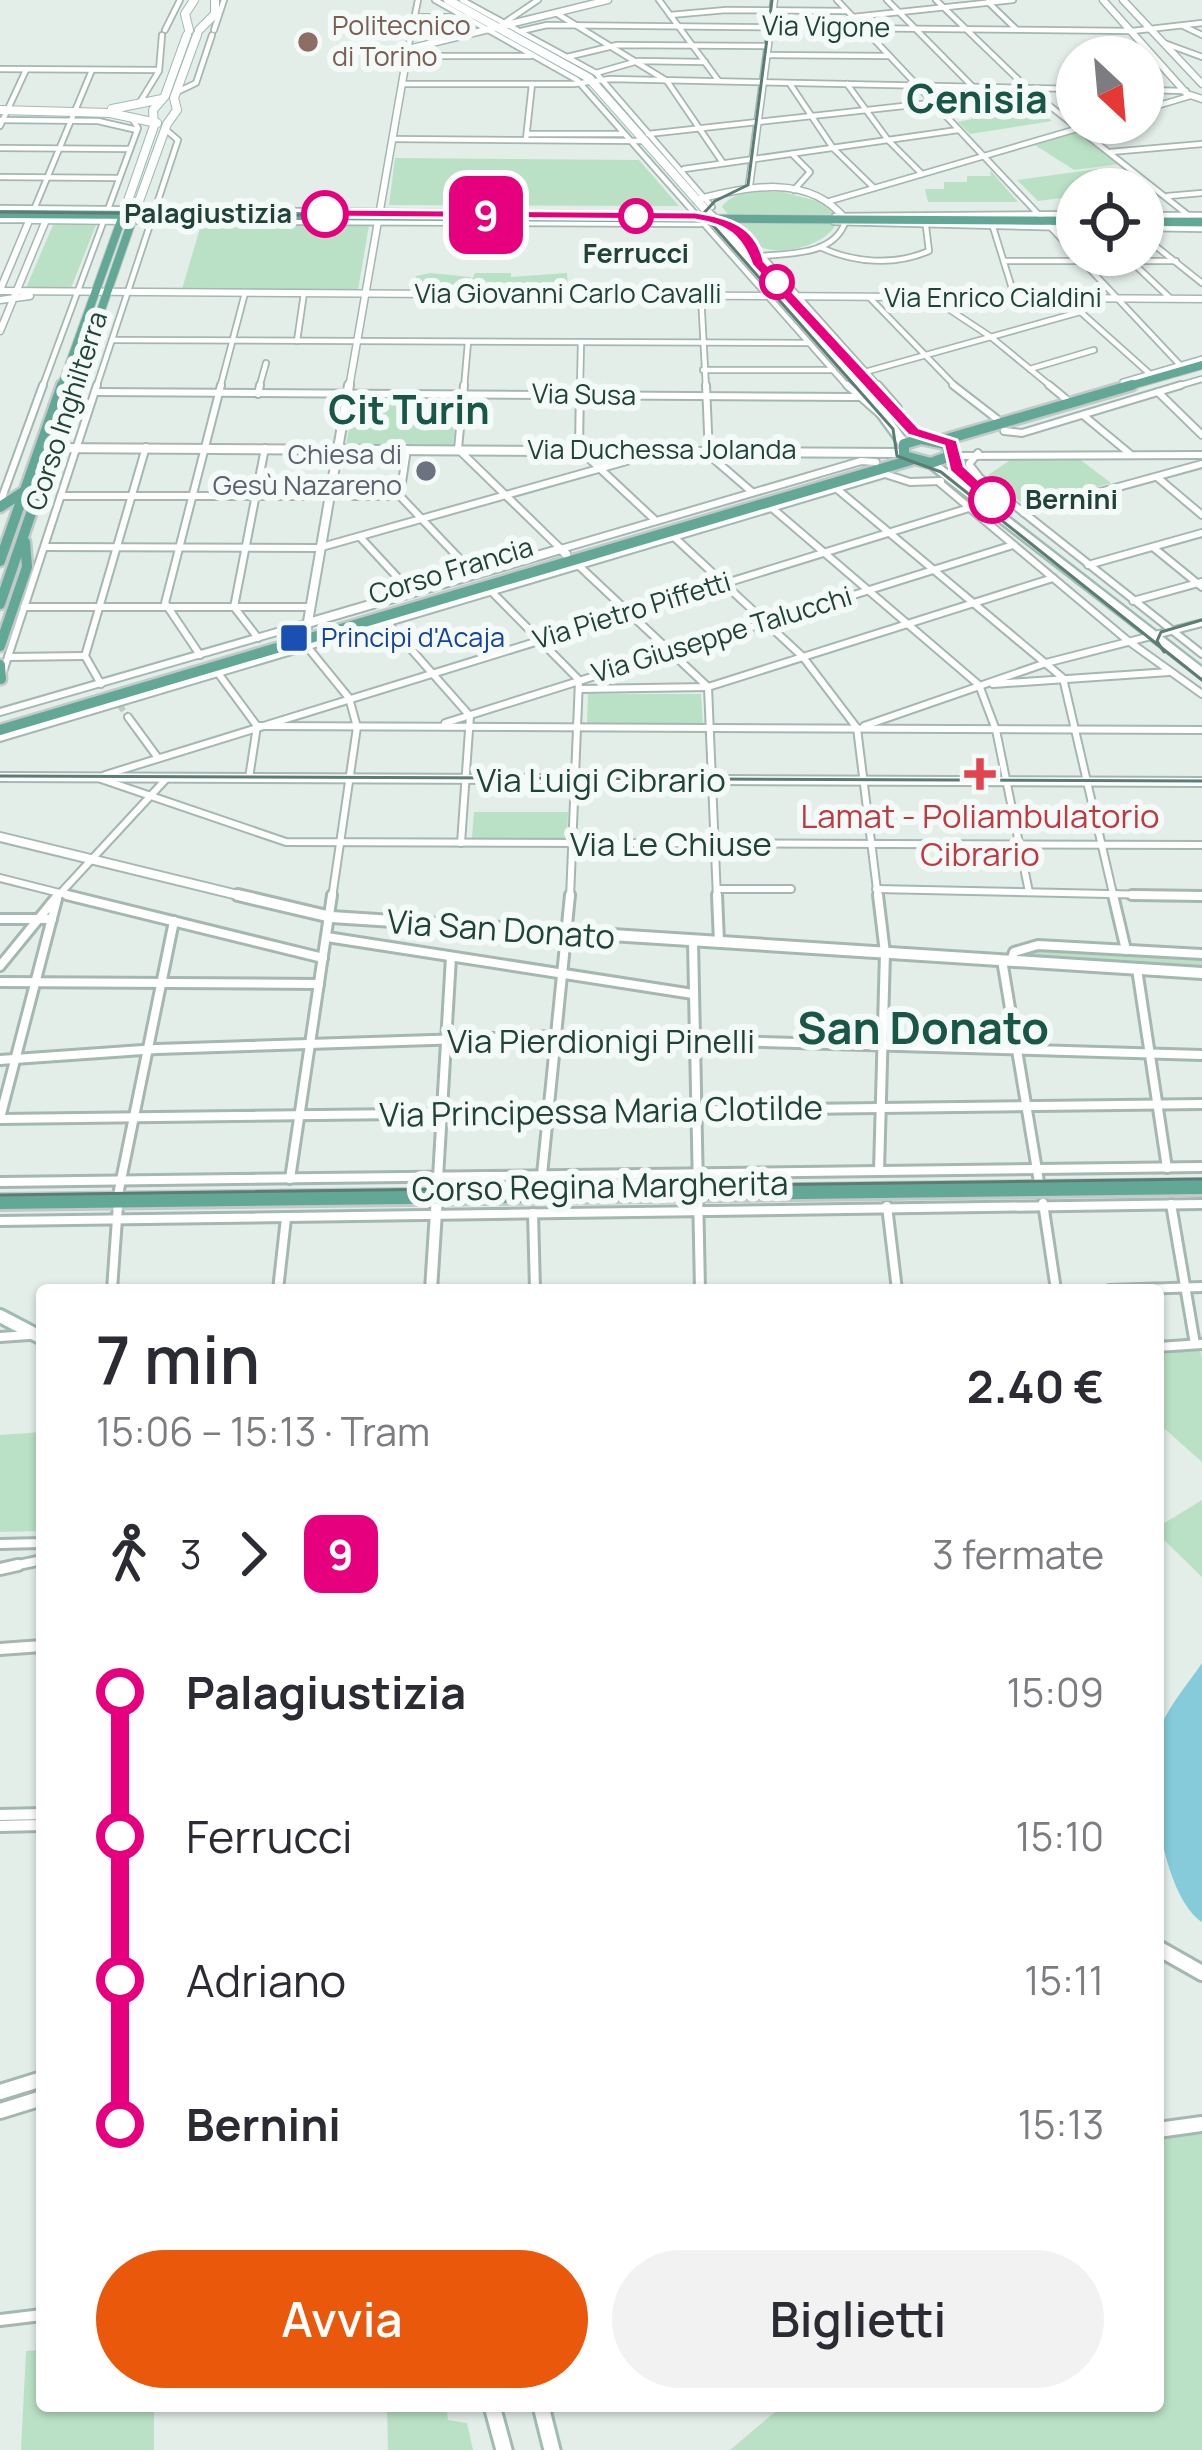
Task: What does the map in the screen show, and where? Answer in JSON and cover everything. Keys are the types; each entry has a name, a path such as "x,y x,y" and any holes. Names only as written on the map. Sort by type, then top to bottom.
{"main road":[{"path":"129,215 177,110 176,97 193,33 185,14 194,0"},
{"path":"129,215 154,123 153,110 193,33 215,14 220,0"},
{"path":"448,0 594,77 634,138 698,202 707,218 890,416 946,452 952,474"},
{"path":"2,117 43,111 119,111 139,102 176,97"},
{"path":"119,111 133,120 167,125"},
{"path":"0,214 1056,221"},
{"name":"Corso Inghilterra","path":"0,561 129,215"},
{"path":"707,218 747,246 757,268"},
{"path":"1164,224 1202,222"},
{"name":"Corso Inghilterra","path":"0,604 101,294"},
{"path":"931,464 1000,426 1202,369"},
{"path":"890,416 904,451 952,474 1202,673"},
{"name":"Corso Francia","path":"0,725 30,721 569,557 904,451 921,439"},
{"path":"0,505 26,491"},
{"path":"0,547 9,535"},
{"path":"0,680 28,563 25,536"},
{"name":"Corso Francia","path":"0,725 49,703 307,635"},
{"name":"Corso Regina Margherita","path":"0,1202 696,1192 1042,1197 1202,1187"},
{"path":"0,1316 36,1334"},
{"path":"494,2412 504,2450"},
{"path":"542,2412 552,2450"}],"street":[{"path":"139,102 148,97 158,73 166,51 164,32 179,0"},
{"path":"176,97 196,83 220,0"},
{"path":"290,1179 357,727 349,698 307,635 310,607 418,0"},
{"path":"435,0 464,17 521,31 603,80 1056,89"},
{"path":"462,0 580,84 634,138 867,408 890,416 900,410 762,256 747,246"},
{"path":"497,27 538,0"},
{"path":"410,49 608,0"},
{"path":"659,0 669,0"},
{"path":"659,0 719,82"},
{"path":"749,188 773,0"},
{"path":"837,0 1056,233"},
{"path":"887,0 973,87"},
{"path":"937,0 1056,110"},
{"path":"852,17 1013,0"},
{"path":"1103,0 1194,96"},
{"path":"1123,0 1157,36"},
{"path":"987,1 1018,30"},
{"path":"670,15 846,10"},
{"path":"556,13 667,81 723,164"},
{"path":"415,17 464,17"},
{"name":"Via Vigone","path":"521,31 578,25 1132,31 1202,23"},
{"path":"1183,26 1202,35"},
{"path":"1164,43 1202,57"},
{"path":"1164,44 1202,86 1194,96 1164,104"},
{"path":"557,60 613,45 889,56"},
{"path":"410,49 548,55"},
{"path":"402,84 580,84 638,61 705,62"},
{"path":"0,72 158,73"},
{"path":"25,72 2,117 72,114 137,130"},
{"path":"15,296 0,290 91,72"},
{"path":"603,80 708,196 707,218"},
{"path":"789,83 833,148 874,188"},
{"path":"526,137 532,84"},
{"path":"847,84 888,140 922,174"},
{"path":"1164,92 1194,96"},
{"path":"393,139 634,138 933,103"},
{"path":"133,120 137,130"},
{"name":"Corso Inghilterra","path":"3,656 46,547 178,140 167,125"},
{"name":"Corso Inghilterra","path":"0,505 73,294 137,130"},
{"path":"682,169 958,130"},
{"path":"698,202 749,188 794,190 830,201 1056,135"},
{"path":"1099,144 1202,222"},
{"path":"1109,152 1202,144"},
{"path":"0,148 129,149"},
{"path":"792,154 810,172 794,190"},
{"path":"0,177 118,178"},
{"path":"1165,196 1202,193"},
{"path":"830,201 841,219"},
{"path":"32,214 46,220 104,214"},
{"path":"1164,220 1188,215"},
{"path":"379,216 707,218"},
{"path":"841,219 926,227 1045,221"},
{"path":"820,247 841,219"},
{"path":"0,331 46,220"},
{"path":"762,256 820,247 865,259 917,257 929,251 926,227"},
{"path":"993,227 1015,298"},
{"path":"1164,248 1202,283"},
{"path":"1005,261 1056,262"},
{"path":"1164,261 1176,261"},
{"path":"0,262 12,262"},
{"path":"1097,276 1180,365"},
{"path":"1148,276 1172,299"},
{"path":"200,655 165,606 245,295"},
{"path":"297,341 303,295"},
{"path":"0,300 15,296"},
{"name":"Via Giovanni Carlo Cavalli","path":"15,296 783,297"},
{"path":"701,297 708,451 753,494"},
{"name":"Via Enrico Cialdini","path":"783,297 1202,299"},
{"path":"869,297 923,356 1000,426 1022,433 1158,392 1202,369"},
{"path":"932,298 991,337 1066,399"},
{"path":"1065,298 1150,374"},
{"path":"865,372 1080,312"},
{"path":"112,340 808,344"},
{"path":"468,342 458,449 708,687 716,780 719,942"},
{"path":"581,342 579,449 656,521"},
{"path":"1030,368 1094,350"},
{"path":"258,394 266,363"},
{"path":"1000,426 1066,399 1180,365 1202,369"},
{"path":"703,370 832,370"},
{"name":"Via Susa","path":"95,392 857,397"},
{"path":"1158,392 1202,436"},
{"path":"1084,415 1130,454"},
{"path":"101,684 85,656 146,447"},
{"name":"Via Duchessa Jolanda","path":"20,448 661,450 874,461 904,451"},
{"path":"258,638 234,607 266,448"},
{"path":"400,496 407,449"},
{"path":"46,547 318,548 661,450"},
{"path":"946,452 1202,459"},
{"path":"976,454 969,464 980,478 1202,654"},
{"path":"1023,513 1202,459"},
{"path":"874,461 910,482 940,483 952,474 980,478"},
{"name":"Corso Francia","path":"0,725 53,722 218,673 412,592 474,574 674,537 772,508 836,488 874,461"},
{"name":"Corso Francia","path":"49,703 258,638 387,622 491,592 656,521 874,461"},
{"path":"1156,476 1202,515"},
{"path":"940,483 1127,640 1202,694"},
{"path":"836,488 1063,678 1126,950"},
{"path":"62,496 400,496 474,574"},
{"path":"772,508 980,685 996,730 1028,892"},
{"name":"Via Pietro Piffetti","path":"100,778 969,508"},
{"path":"1088,566 1202,533"},
{"path":"360,537 412,592"},
{"path":"674,537 803,657 857,728 885,953 879,1171"},
{"name":"Via Giuseppe Talucchi","path":"432,727 1013,545"},
{"path":"1153,547 1200,584"},
{"path":"491,592 580,684 708,687 1053,578"},
{"path":"1131,602 1200,584"},
{"path":"24,607 310,607"},
{"path":"387,622 470,716 461,843"},
{"path":"857,728 1046,663 1202,623"},
{"path":"3,656 85,656"},
{"path":"980,685 1171,671"},
{"path":"218,673 257,726 249,778"},
{"path":"542,1175 567,933 580,684"},
{"path":"128,717 158,758"},
{"name":"Corso Francia","path":"30,721 53,722"},
{"path":"257,726 1202,730"},
{"name":"Via Luigi Cibrario","path":"0,777 1202,782"},
{"name":"Via Le Chiuse","path":"100,778 275,841 1202,845"},
{"path":"0,966 58,891 167,778"},
{"name":"Via San Donato","path":"0,837 331,917 1202,973"},
{"path":"0,878 323,958"},
{"path":"718,889 790,889"},
{"path":"876,889 1202,896"},
{"path":"0,1119 58,891"},
{"path":"0,919 52,919"},
{"path":"112,1284 117,1201 174,921"},
{"path":"327,937 693,994"},
{"path":"693,941 700,1284"},
{"name":"Via San Donato","path":"1006,960 1030,946 1202,954"},
{"path":"431,1284 446,1114 451,956"},
{"path":"1006,960 1015,1049 1055,1284"},
{"path":"1137,969 1167,1168"},
{"path":"0,982 319,984"},
{"name":"Via Pierdionigi Pinelli","path":"0,1060 148,1049 556,1036 1202,1055"},
{"name":"Via Principessa Maria Clotilde","path":"0,1119 1202,1104"},
{"name":"Corso Regina Margherita","path":"0,1182 1202,1167"},
{"name":"Corso Regina Margherita","path":"0,1221 436,1217 887,1206 1042,1197 1202,1204"},
{"path":"1164,1347 1199,1344 1171,1204"},
{"path":"887,1206 896,1284"},
{"path":"532,1214 535,1284"},
{"path":"279,1284 286,1218"},
{"path":"1164,1289 1202,1287"},
{"path":"0,1337 36,1336"},
{"path":"0,1544 36,1543"},
{"path":"0,1569 36,1561"},
{"path":"0,1649 36,1646"},
{"path":"0,1815 36,1814"},
{"path":"0,1826 36,1826"},
{"path":"1164,1951 1202,1973"},
{"path":"0,2092 36,2081"},
{"path":"0,2111 36,2100"},
{"path":"1164,2122 1194,2125"},
{"path":"1164,2129 1194,2125"},
{"path":"0,2320 36,2315"}],"green space":[{"path":"948,93 1013,95 1052,121 970,134 958,122 972,119"},
{"path":"1056,139 1056,144 1094,144 1119,164 1071,168 1035,145"},
{"path":"395,158 639,160 679,206 389,205"},
{"path":"990,170 1018,202 928,202 925,189 944,189 944,182 967,182 967,176 991,176"},
{"path":"1056,175 1056,199 1038,201 1017,180"},
{"path":"783,192 817,201 837,214 728,214 722,207 740,195"},
{"path":"738,224 836,224 816,242 776,250 759,245"},
{"path":"53,225 96,225 71,288 26,288"},
{"path":"201,225 369,225 358,290 182,289"},
{"path":"475,273 511,273 511,277 567,273 568,286 415,284 416,276 471,277 470,283"},
{"path":"355,397 457,398 453,446 346,445"},
{"path":"1015,457 1078,458 1111,483 1026,507 988,475"},
{"path":"588,694 701,694 703,724 587,724"},
{"path":"474,812 568,812 567,839 472,838"},
{"path":"1035,949 1202,958 1202,967 1024,956"},
{"path":"1200,1349 1202,1462 1164,1428 1164,1354"},
{"path":"36,1432 36,1531 0,1532 0,1435"},
{"path":"1202,1500 1202,1577 1164,1540 1164,1523"},
{"path":"1202,2134 1202,2450 730,2450 775,2412 1164,2412 1164,2137"},
{"path":"36,2350 36,2412 154,2412 154,2450 21,2450 26,2351"},
{"path":"387,2412 447,2412 448,2420 467,2423 473,2450 388,2450"}],"water":[{"path":"1202,1663 1202,1922 1177,1888 1164,1848 1164,1721"}],"tunnel":[{"path":"120,706 128,717"}],"tram line":[{"path":"707,219 703,214 715,201 748,185 772,0"},
{"path":"0,212 707,219"},
{"name":"9","path":"325,214 695,216 726,221 740,230 754,247 757,262 894,412 914,431 951,443 956,449 956,468 992,500"},
{"path":"707,219 718,219"},
{"path":"707,219 893,429 897,456 941,472 1161,647"},
{"path":"893,410 913,431 951,443 956,468 973,484"},
{"path":"1161,647 1157,641 1161,632 1202,620"},
{"path":"1161,647 1202,680"},
{"path":"1161,647 1164,652"},
{"path":"0,776 1202,781"},
{"path":"0,1195 1202,1179"}],"place":[{"name":"Politecnico di Torino","path":"308,42"},
{"name":"Palagiustizia","path":"325,214"},
{"name":"Ferrucci","path":"636,216"},
{"name":"Chiesa di Gesù Nazareno","path":"426,471"},
{"name":"Bernini","path":"992,500"},
{"name":"Principi d'Acaja","path":"294,638"},
{"name":"Lamat - Poliambulatorio Cibrario","path":"980,774"}],"district":[{"name":"Cenisia","path":"977,99"},
{"name":"Cit Turin","path":"409,410"},
{"name":"San Donato","path":"923,1028"}]}
